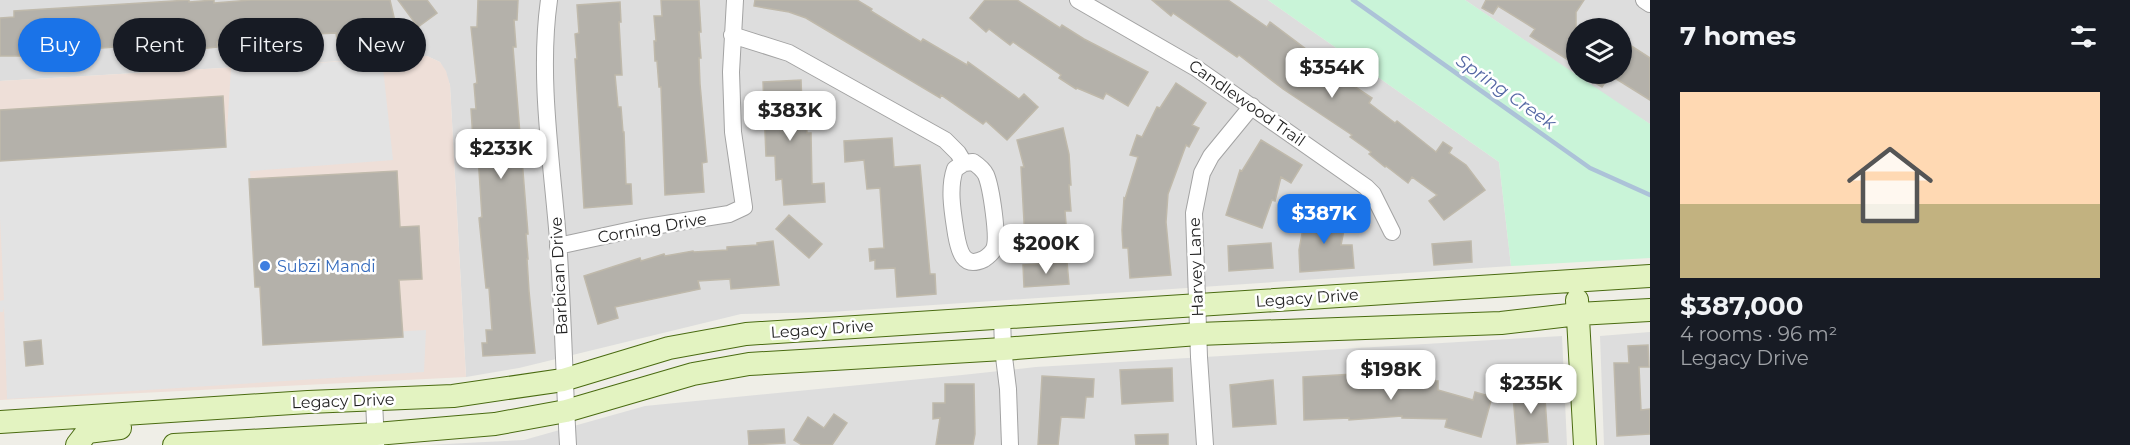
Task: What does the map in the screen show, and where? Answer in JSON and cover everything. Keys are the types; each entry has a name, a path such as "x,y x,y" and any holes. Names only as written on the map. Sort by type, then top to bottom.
{"main road":[{"name":"Legacy Drive","path":"0,422 453,396 563,380 669,348 746,334 1650,276"},
{"path":"1575,281 1585,445"},
{"name":"Legacy Drive","path":"174,445 255,439 376,439 495,424 566,411 693,374 749,364 1003,349 1198,334 1501,323 1650,310"},
{"path":"252,406 255,439"},
{"path":"77,445 87,432 145,424 155,412"}],"street":[{"name":"Barbican Drive","path":"549,0 545,25 544,60 558,246 568,445"},
{"path":"735,0 732,35 789,53 945,140 964,163"},
{"name":"Candlewood Trail","path":"1078,0 1177,55 1366,187 1373,194 1392,232"},
{"path":"1644,0 1650,4"},
{"name":"Corning Drive","path":"558,246 641,228 729,214 744,207 733,132 732,35"},
{"name":"Harvey Lane","path":"1205,445 1194,213 1202,173 1211,156 1252,106"},
{"path":"973,162 980,166 986,174 993,205 994,250 987,257 976,262 960,255 954,219 952,176 955,170 964,163 973,162"},
{"path":"1002,316 1010,445"},
{"path":"374,400 376,439"}],"shaded area":[{"path":"0,0 1268,0 1499,162 1511,266 830,312 741,314 519,368 466,377 450,85 440,62 426,56 426,18 336,18 336,61 324,62 324,18 218,18 218,68 206,69 206,18 113,18 113,72 154,72 0,81"},
{"path":"1465,0 1650,0 1650,124 1589,84 1632,84 1632,18 1566,18 1566,68"},
{"path":"426,56 440,62 446,71 450,85 466,377 0,400 0,81 154,72 206,72 206,69 218,68 218,72 324,72 324,62 336,61 336,72 426,72"},
{"path":"324,62 336,62 336,72 383,72 393,160 250,171 263,339 426,330 424,372 7,399 4,306 3,312 0,312 0,301 4,300 0,161 226,147 231,72 324,72"},
{"path":"1650,332 1650,445 1604,445 1600,336"},
{"path":"1562,336 1567,445 426,445 524,440 645,406 1036,367"}],"green space":[{"path":"1268,0 1465,0 1566,68 1566,84 1590,84 1650,124 1650,258 1511,266 1499,162"}],"building":[{"path":"189,0 189,2 214,0 214,3 251,0 390,0 394,18 336,18 336,33 324,34 324,18 218,18 217,47 206,48 206,18 113,18 113,47 101,48 101,18 18,18 18,56 0,56 0,18 14,17 14,11"},
{"path":"398,0 427,0 437,13 426,21 426,18 411,18"},
{"path":"478,0 518,0 517,20 514,20 516,47 513,47 535,353 483,356 482,343 487,343 486,330 492,330 489,288 486,288 479,218 482,217 478,155 474,155 471,109 476,109 474,84 477,83 471,27 477,27"},
{"path":"661,0 699,0 700,84 707,162 702,163 704,192 665,195 661,87 659,87 657,61 655,61 654,41 656,41 654,16 662,16"},
{"path":"755,0 857,0 921,42 923,39 967,65 968,62 1019,99 1024,94 1038,107 1007,140 986,121 983,124 941,95 940,98 806,18 789,12 754,6"},
{"path":"985,0 1017,0 1060,28 1062,25 1148,72 1128,106 1106,93 1103,99 1076,89 1059,78 1061,75 1013,42 1010,45 989,29 986,32 970,18"},
{"path":"1152,0 1228,0 1267,27 1270,22 1310,52 1307,55 1372,98 1369,103 1395,123 1397,121 1436,152 1443,142 1452,148 1449,153 1466,165 1485,190 1444,220 1429,201 1437,195 1412,177 1408,183 1369,154 1371,152 1350,137 1352,135 1283,89 1239,55 1237,57 1173,13 1171,16"},
{"path":"1486,0 1584,0 1576,12 1576,18 1566,18 1566,59 1530,36 1535,29 1498,6 1493,14 1482,8"},
{"path":"620,2 622,75 615,75 618,107 621,107 624,132 626,184 631,184 632,204 584,208 575,59 577,59 575,34 579,33 577,5"},
{"path":"1632,46 1650,58 1650,100 1624,84 1632,84"},
{"path":"801,80 802,105 805,105 807,133 811,133 812,184 824,183 825,202 784,205 782,179 776,180 775,156 766,156 763,82"},
{"path":"1176,83 1206,103 1192,125 1199,128 1189,147 1186,145 1168,194 1166,222 1171,275 1130,278 1128,248 1123,248 1124,198 1138,157 1130,155 1137,135 1142,137 1157,107 1160,108"},
{"path":"223,96 226,147 0,161 0,110"},
{"path":"1063,128 1069,154 1071,185 1069,185 1071,211 1065,211 1067,237 1025,240 1021,167 1024,167 1017,140"},
{"path":"892,138 894,167 920,165 930,274 935,274 936,294 897,297 895,268 875,269 875,260 870,261 869,249 884,248 880,188 867,189 864,160 845,162 844,141"},
{"path":"1261,140 1302,165 1291,183 1281,177 1275,201 1272,200 1262,228 1226,215 1240,170 1242,171"},
{"path":"397,171 400,227 419,226 422,279 399,280 403,337 263,345 260,287 255,287 249,179"},
{"path":"1306,212 1346,220 1341,245 1352,245 1354,268 1300,272 1299,250"},
{"path":"789,215 822,244 809,258 776,229"},
{"path":"773,241 779,285 731,289 730,279 698,281 700,289 615,307 618,318 598,324 584,276 640,258 641,261 664,254 665,256 693,251 727,250 727,247 757,245 757,243"},
{"path":"1471,241 1472,262 1434,265 1432,244"},
{"path":"1271,243 1273,268 1229,271 1228,246"},
{"path":"1067,262 1069,284 1024,287 1023,265"},
{"path":"41,340 43,364 26,366 24,342"},
{"path":"1648,345 1649,367 1639,367 1641,410 1650,409 1650,434 1617,436 1614,363 1629,363 1628,346"},
{"path":"1172,368 1173,401 1122,404 1120,370"},
{"path":"1385,368 1386,381 1438,381 1438,390 1473,400 1475,392 1492,397 1481,437 1445,427 1447,419 1402,418 1402,416 1349,420 1349,418 1304,420 1303,377 1355,374 1355,370"},
{"path":"1042,376 1094,379 1093,397 1086,397 1084,418 1061,417 1058,445 1038,445"},
{"path":"1273,380 1276,424 1233,427 1230,385"},
{"path":"945,384 974,384 975,434 973,445 936,445 940,418 933,419 933,403 945,403"},
{"path":"1544,384 1548,442 1517,444 1513,395 1526,394 1525,385"},
{"path":"834,414 847,423 832,445 802,445 794,440 808,417 824,428"},
{"path":"784,429 785,443 749,445 748,431"},
{"path":"1168,434 1168,445 1136,445 1135,435"}],"waterway":[{"name":"Spring Creek","path":"1353,0 1590,168 1650,195"}],"place":[{"name":"Subzi Mandi","path":"265,266"}]}
